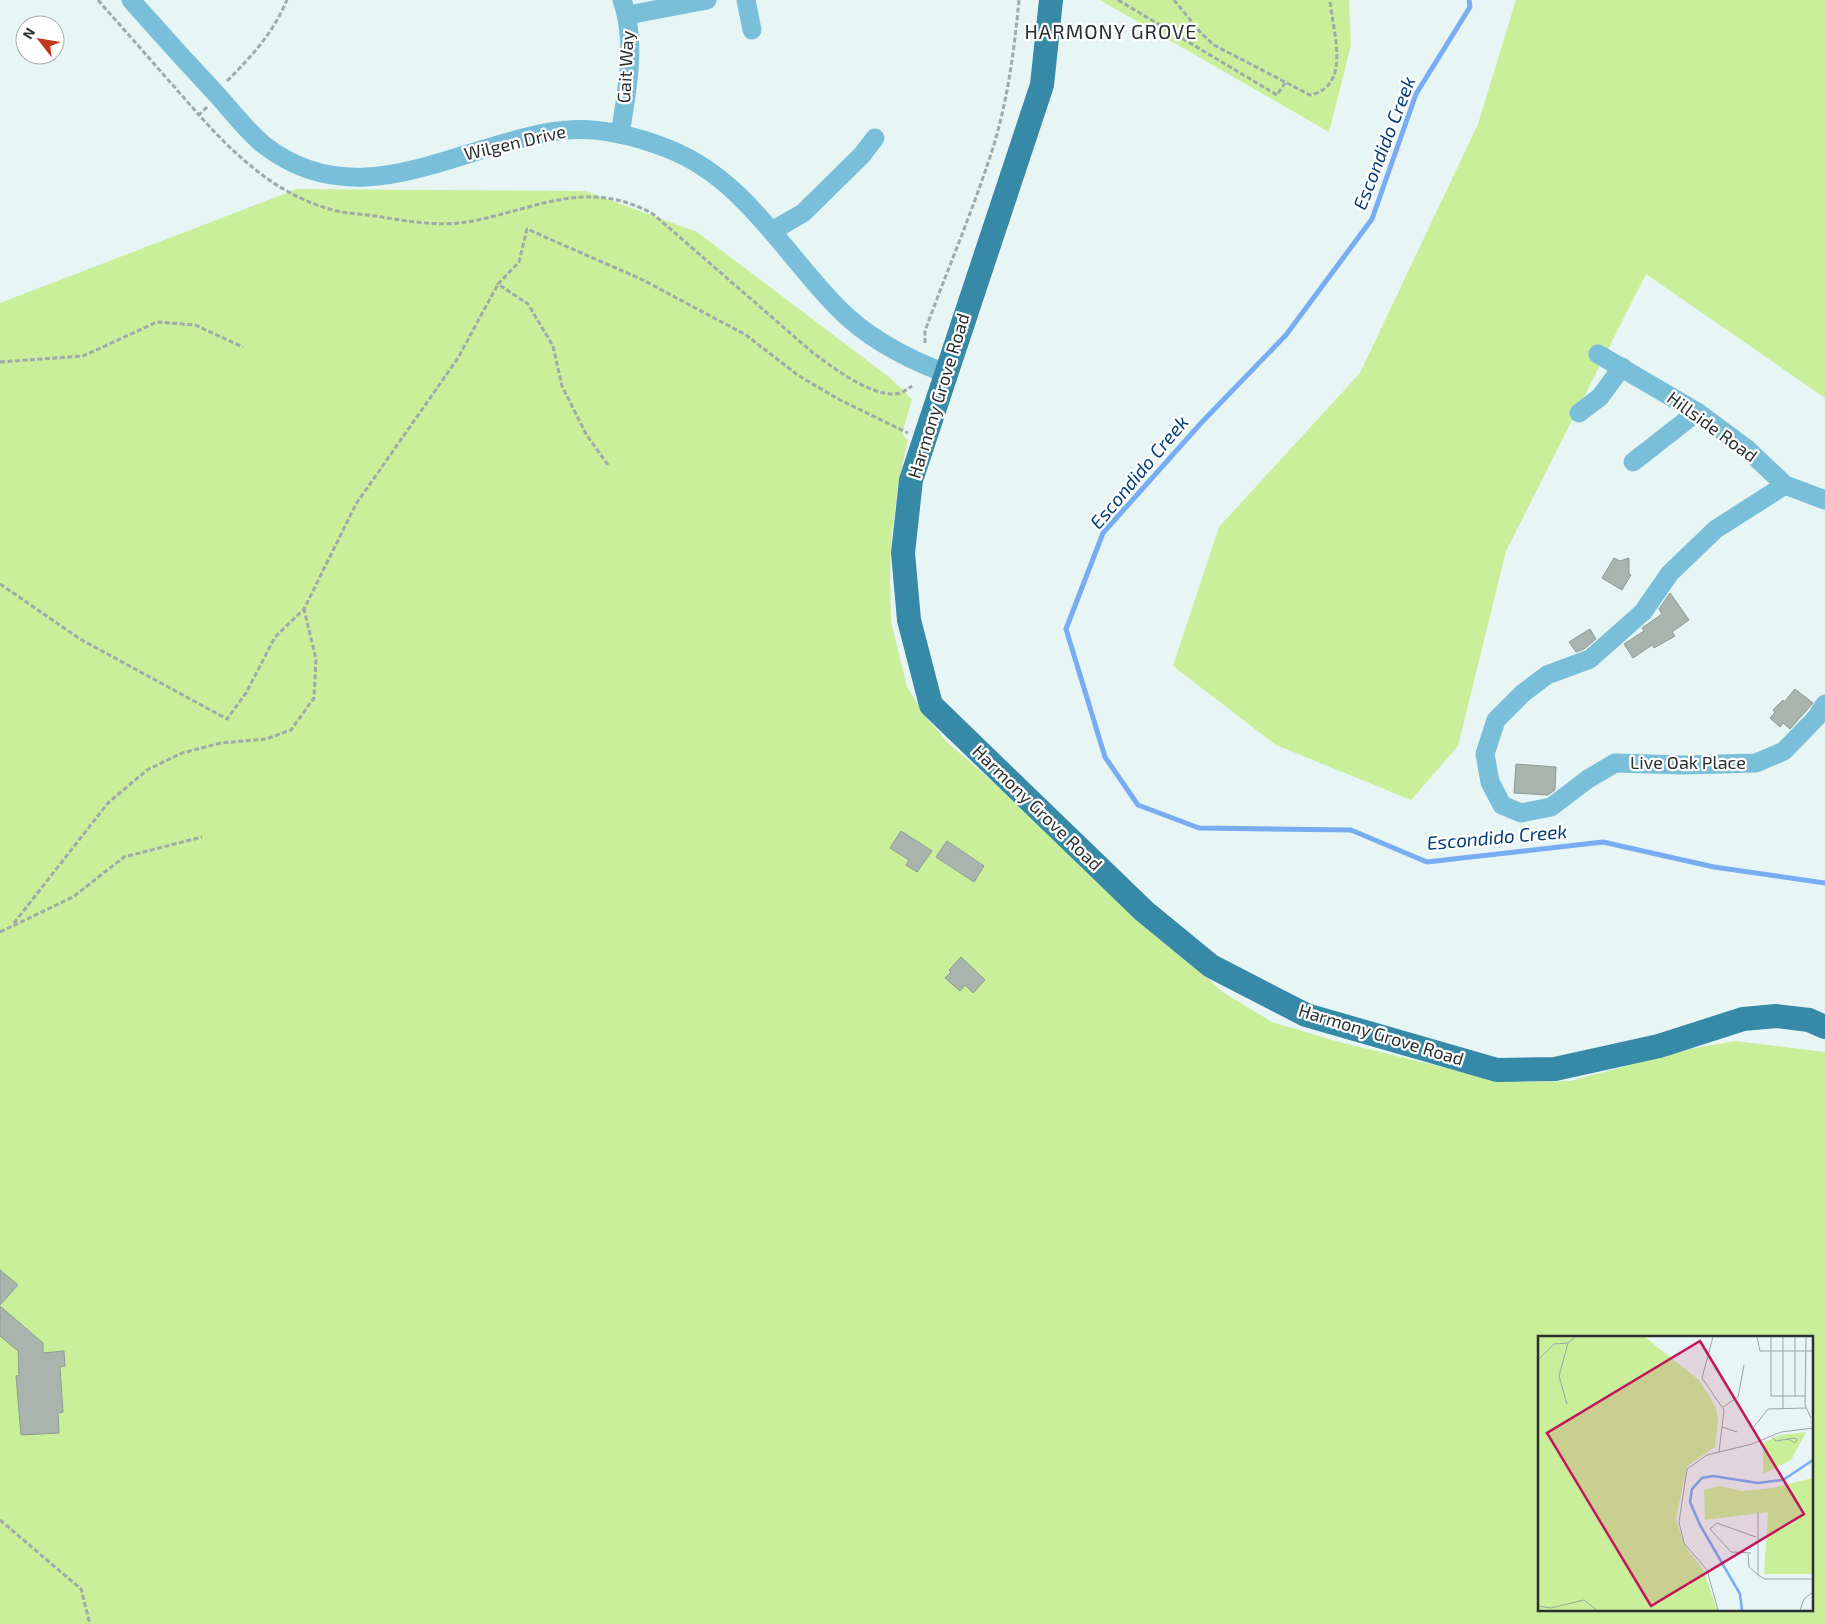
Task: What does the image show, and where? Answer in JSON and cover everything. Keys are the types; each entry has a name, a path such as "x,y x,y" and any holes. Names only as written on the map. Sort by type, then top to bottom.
{"main road":[{"name":"Harmony Grove Road","path":"1051,0 1042,85 945,373 912,480 903,553 909,620 931,705 1144,911 1211,966 1306,1015 1497,1070 1555,1069 1659,1046 1743,1019 1776,1016 1809,1020 1825,1027"}],"street":[{"name":"Wilgen Drive","path":"131,0 264,145 294,163 322,173 349,178 381,178 552,131 574,129 620,134 668,148 698,163 726,184 772,231 838,308 879,342 913,361 945,373"},
{"path":"625,8 707,0"},
{"path":"746,0 752,30"},
{"name":"Gait Way","path":"620,134 629,67 625,8"},
{"path":"772,231 803,213 862,155 875,138"},
{"name":"Hillside Road","path":"1598,354 1697,412 1747,449 1785,484 1825,500"},
{"path":"1579,413 1600,397 1622,367"},
{"path":"1633,462 1697,412"},
{"name":"Live Oak Place","path":"1785,484 1716,529 1670,573 1643,612 1590,659 1547,675 1522,694 1496,720 1485,754 1490,782 1502,805 1521,813 1551,808 1588,779 1615,763 1684,765 1756,763 1784,751 1816,718 1825,704"}],"path":[{"path":"98,0 230,150 258,173 316,204 338,211 417,223 458,224 574,196 612,198 636,205 653,214 812,352 833,367 872,388 889,394 902,393 912,386"},
{"path":"225,84 260,47 277,21 287,0"},
{"path":"925,343 925,331 990,157 999,126 1012,64 1019,0"},
{"path":"1118,0 1277,95 1285,83"},
{"path":"1174,0 1201,33 1214,44 1310,95 1320,92 1333,78 1337,58 1330,0"},
{"path":"199,115 208,105"},
{"path":"0,584 80,639 227,719 246,693 275,637 304,609 356,504 458,358 498,284 519,262 527,230 643,280 678,298 746,335 799,376 840,400 924,441"},
{"path":"498,284 528,304 553,346 562,386 586,434 608,465"},
{"path":"0,362 83,356 157,322 195,325 243,347"},
{"path":"14,923 108,802 147,770 182,753 222,743 266,739 291,730 314,698 316,659 304,609"},
{"path":"0,932 14,923 73,897 124,857 202,837"},
{"path":"0,1520 81,1589 90,1624"}],"green space":[{"path":"1100,0 1349,0 1351,45 1329,132"},
{"path":"1516,0 1825,0 1825,398 1646,274 1506,551 1458,746 1411,800 1276,745 1173,666 1219,527 1360,373 1478,124"},
{"path":"297,189 585,191 697,232 889,377 912,399 902,434 908,440 898,484 891,541 890,577 891,621 907,687 925,716 947,742 1017,803 1169,945 1224,993 1272,1022 1339,1042 1466,1073 1521,1082 1570,1081 1690,1049 1735,1041 1825,1052 1825,1624 0,1624 0,303"}],"building":[{"path":"1614,558 1620,561 1629,558 1629,573 1631,575 1622,590 1602,578"},
{"path":"1670,593 1689,620 1672,632 1675,636 1654,648 1652,645 1633,658 1624,644 1644,631 1642,628 1662,614 1659,609"},
{"path":"1590,629 1596,639 1584,649 1576,652 1569,642"},
{"path":"1795,689 1813,703 1790,729 1783,723 1780,727 1770,718 1775,712 1773,710 1783,700 1784,702"},
{"path":"1516,764 1556,767 1555,790 1548,795 1514,793"},
{"path":"901,831 932,851 917,872 906,865 909,860 890,848"},
{"path":"947,841 984,866 974,882 936,857"},
{"path":"961,957 985,980 973,993 965,985 960,991 945,978 951,972 949,970"},
{"path":"0,1270 18,1285 0,1305"},
{"path":"0,1306 43,1343 43,1353 64,1351 65,1366 60,1367 63,1412 58,1413 59,1433 21,1435 16,1376 19,1375 18,1351 0,1336"}],"waterway":[{"name":"Escondido Creek","path":"1469,0 1470,7 1416,94 1372,219 1286,335 1202,422 1103,533 1066,629 1105,757 1138,805 1199,828 1351,830 1427,862 1603,842 1714,867 1825,883"}],"district":[{"name":"HARMONY GROVE","path":"1111,32"}]}
